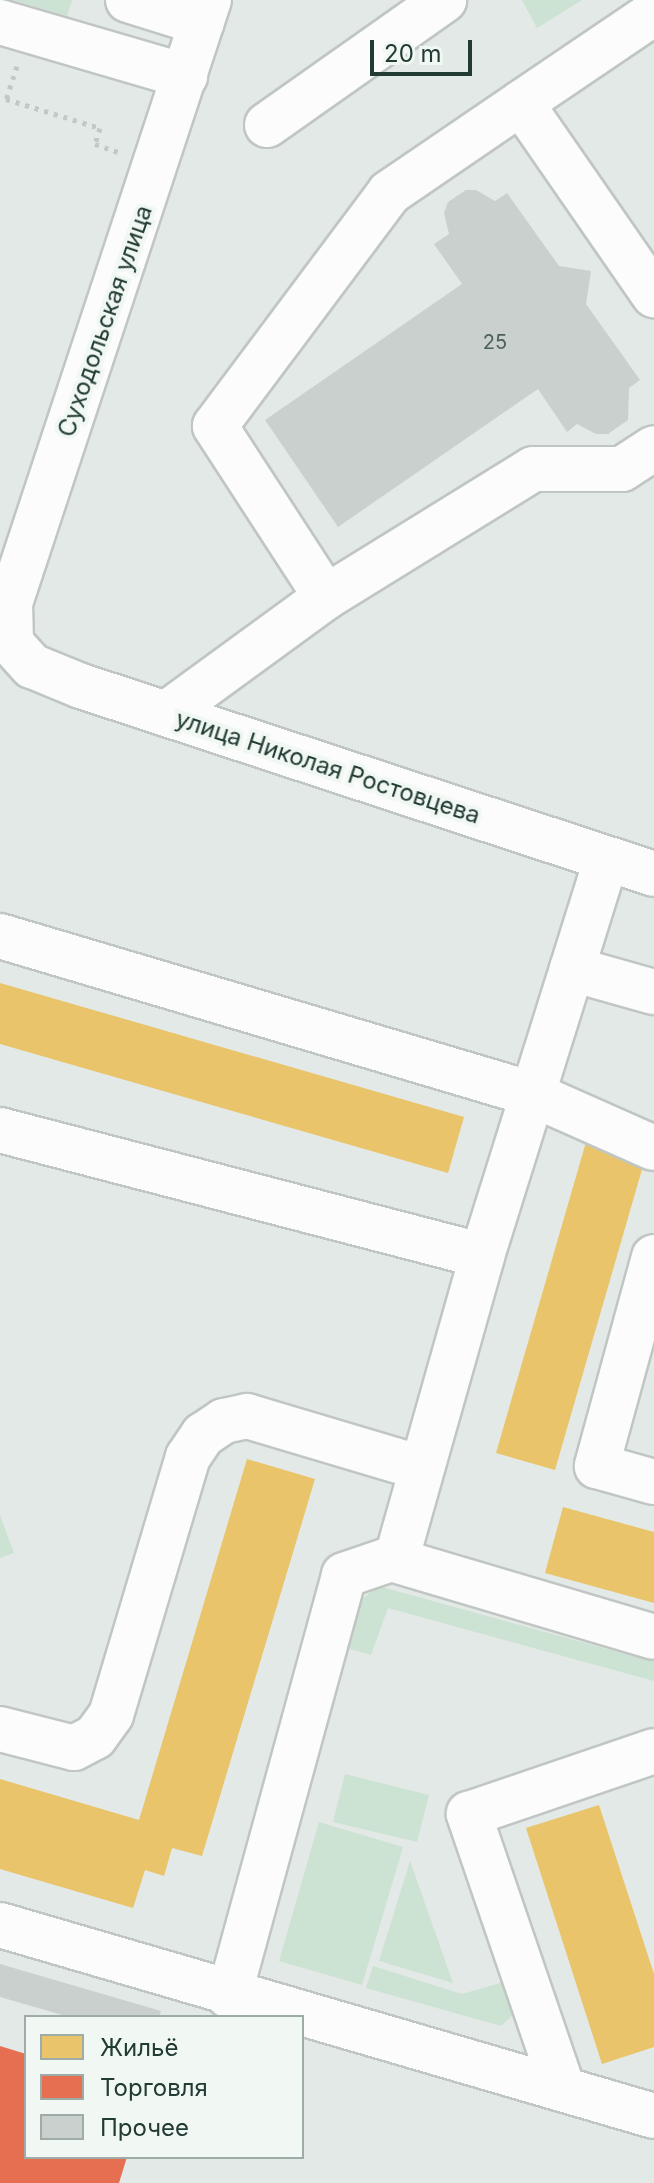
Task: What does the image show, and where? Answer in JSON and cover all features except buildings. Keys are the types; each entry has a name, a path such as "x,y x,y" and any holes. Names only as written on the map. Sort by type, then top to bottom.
{"street":[{"path":"128,0 205,11"},
{"path":"267,125 444,0"},
{"name":"Суходольская улица","path":"5,646 10,603 205,11"},
{"path":"326,597 215,426 389,193 654,13"},
{"path":"0,22 185,76"},
{"path":"521,103 654,295"},
{"path":"167,713 326,597 533,469 622,469 654,448"},
{"name":"улица Николая Ростовцева","path":"5,646 32,666 654,874"},
{"path":"229,1996 344,1575 397,1557 482,1256 606,860"},
{"path":"0,936 532,1094 654,1148"},
{"path":"572,969 654,992"},
{"path":"0,1130 482,1256"},
{"path":"654,1257 597,1466 654,1482"},
{"path":"0,1729 74,1748 95,1737 111,1715 188,1457 203,1435 224,1421 247,1416 421,1468"},
{"path":"391,1559 654,1637"},
{"path":"563,2089 469,1814 651,1761"},
{"path":"0,1925 297,2015"},
{"path":"304,2017 654,2116"}],"green space":[{"path":"13,0 72,0 67,16"},
{"path":"522,0 582,0 537,28"},
{"path":"0,1515 14,1553 0,1558"},
{"path":"378,1586 654,1662 654,1681 388,1608 371,1655 347,1648 361,1600"},
{"path":"345,1774 429,1795 417,1842 333,1822"},
{"path":"319,1822 403,1847 362,1985 279,1961"},
{"path":"410,1861 453,1983 379,1961"},
{"path":"373,1966 462,1994 511,1980 516,2012 501,2026 366,1988"}]}
